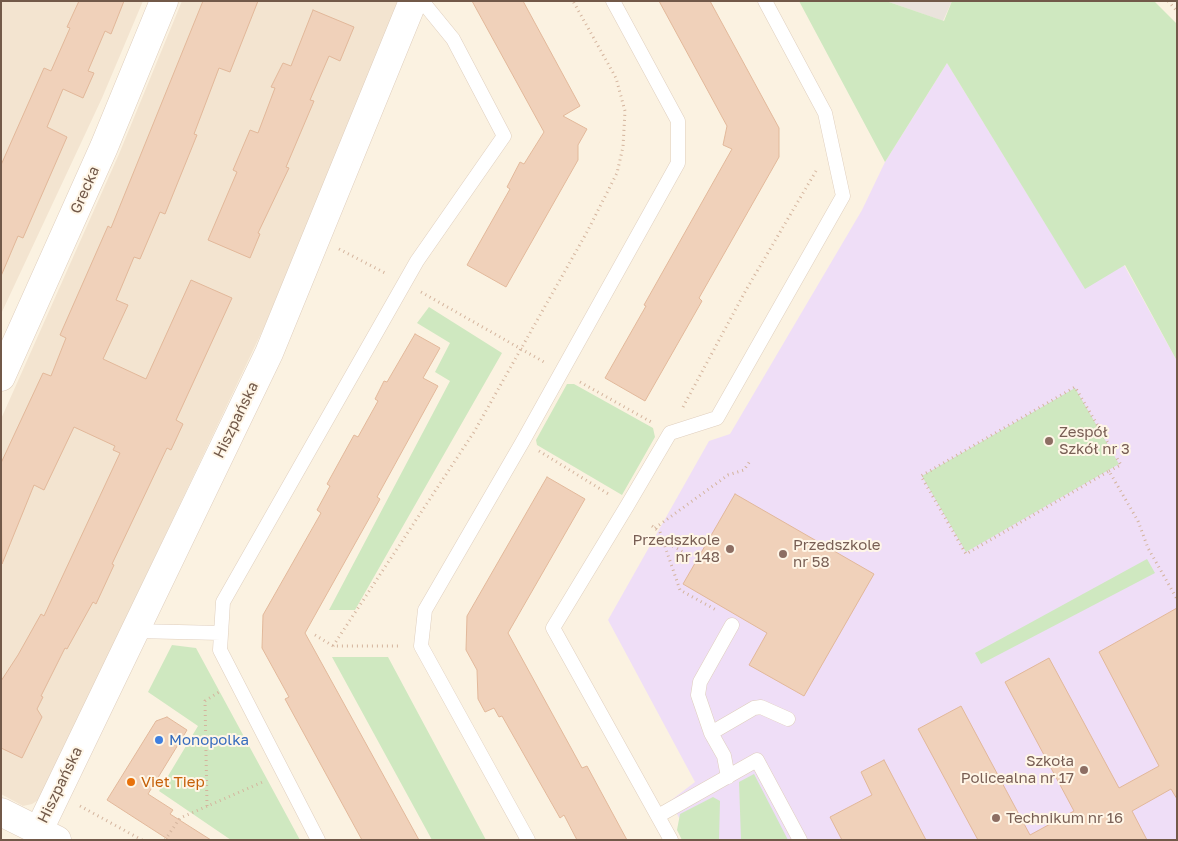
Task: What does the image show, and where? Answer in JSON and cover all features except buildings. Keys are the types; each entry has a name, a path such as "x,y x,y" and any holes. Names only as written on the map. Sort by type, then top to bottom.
{"street":[{"name":"Grecka","path":"1,377 104,147 164,1"},
{"name":"Hiszpańska","path":"48,835 135,630 269,353 413,1"},
{"path":"1,812 48,835"}],"lane":[{"path":"318,840 220,650 223,602 417,261 504,136 453,39 422,1"},
{"path":"528,840 421,646 425,610 523,441 678,163 678,121 613,1"},
{"path":"671,840 553,628 670,433 717,418 843,196 824,113 765,1"},
{"path":"728,777 724,756 711,733 698,695 700,682 732,625"},
{"path":"135,630 221,633"},
{"path":"711,733 754,708 766,708 788,720"},
{"path":"658,816 757,760 800,840"}],"path":[{"path":"333,646 474,432 605,198 617,172 623,147 624,111 616,78 573,1"},
{"path":"1168,1 1177,11"},
{"path":"335,246 405,283 670,433 746,290 831,144"},
{"path":"1074,387 1120,465 1109,471 966,554 921,476 1074,387"},
{"path":"523,441 627,506"},
{"path":"719,612 680,590 664,541 660,532 654,527 728,475 744,470 750,461"},
{"path":"1109,471 1138,521 1148,548 1177,599"},
{"path":"664,541 690,556"},
{"path":"314,635 333,646 421,646"},
{"path":"207,806 205,701 237,682"},
{"path":"165,840 180,818 284,773"},
{"path":"79,806 142,840"}],"shaded area":[{"path":"1,1 143,1 102,98 1,314"},
{"path":"182,1 399,1 266,323 40,799 32,804 23,806 1,794 1,419 119,154"},
{"path":"886,1 952,1 943,21"},
{"name":"Zespół Szkół nr 3","path":"947,63 1085,288 1124,265 1177,361 1177,840 691,840 670,801 695,782 608,620 709,441 730,434 862,210 885,162"}],"green space":[{"path":"799,1 886,1 944,21 952,1 1154,1 1177,24 1177,361 1125,265 1085,289 947,63 885,162"},
{"path":"429,307 502,353 355,610 329,610 450,381 435,372 450,343 417,323"},
{"path":"567,384 574,384 653,428 655,437 622,495 537,445 536,440"},
{"path":"1075,388 1119,464 966,552 922,476"},
{"path":"1147,559 1155,573 981,664 975,653"},
{"path":"172,645 196,648 300,840 231,840 159,791 198,726 148,692"},
{"path":"332,657 388,657 486,840 432,840"},
{"path":"754,774 788,840 741,840 739,782"},
{"path":"713,797 720,801 719,840 682,840 677,830 680,814"}],"place":[{"name":"Zespół Szkół nr 3","path":"1049,441"},
{"name":"Przedszkole nr 148","path":"730,549"},
{"name":"Przedszkole nr 58","path":"783,554"},
{"name":"Monopolka","path":"159,740"},
{"name":"Szkoła Policealna nr 17","path":"1084,770"},
{"name":"Viet Tiep","path":"131,782"},
{"name":"Technikum nr 16","path":"996,818"}]}
